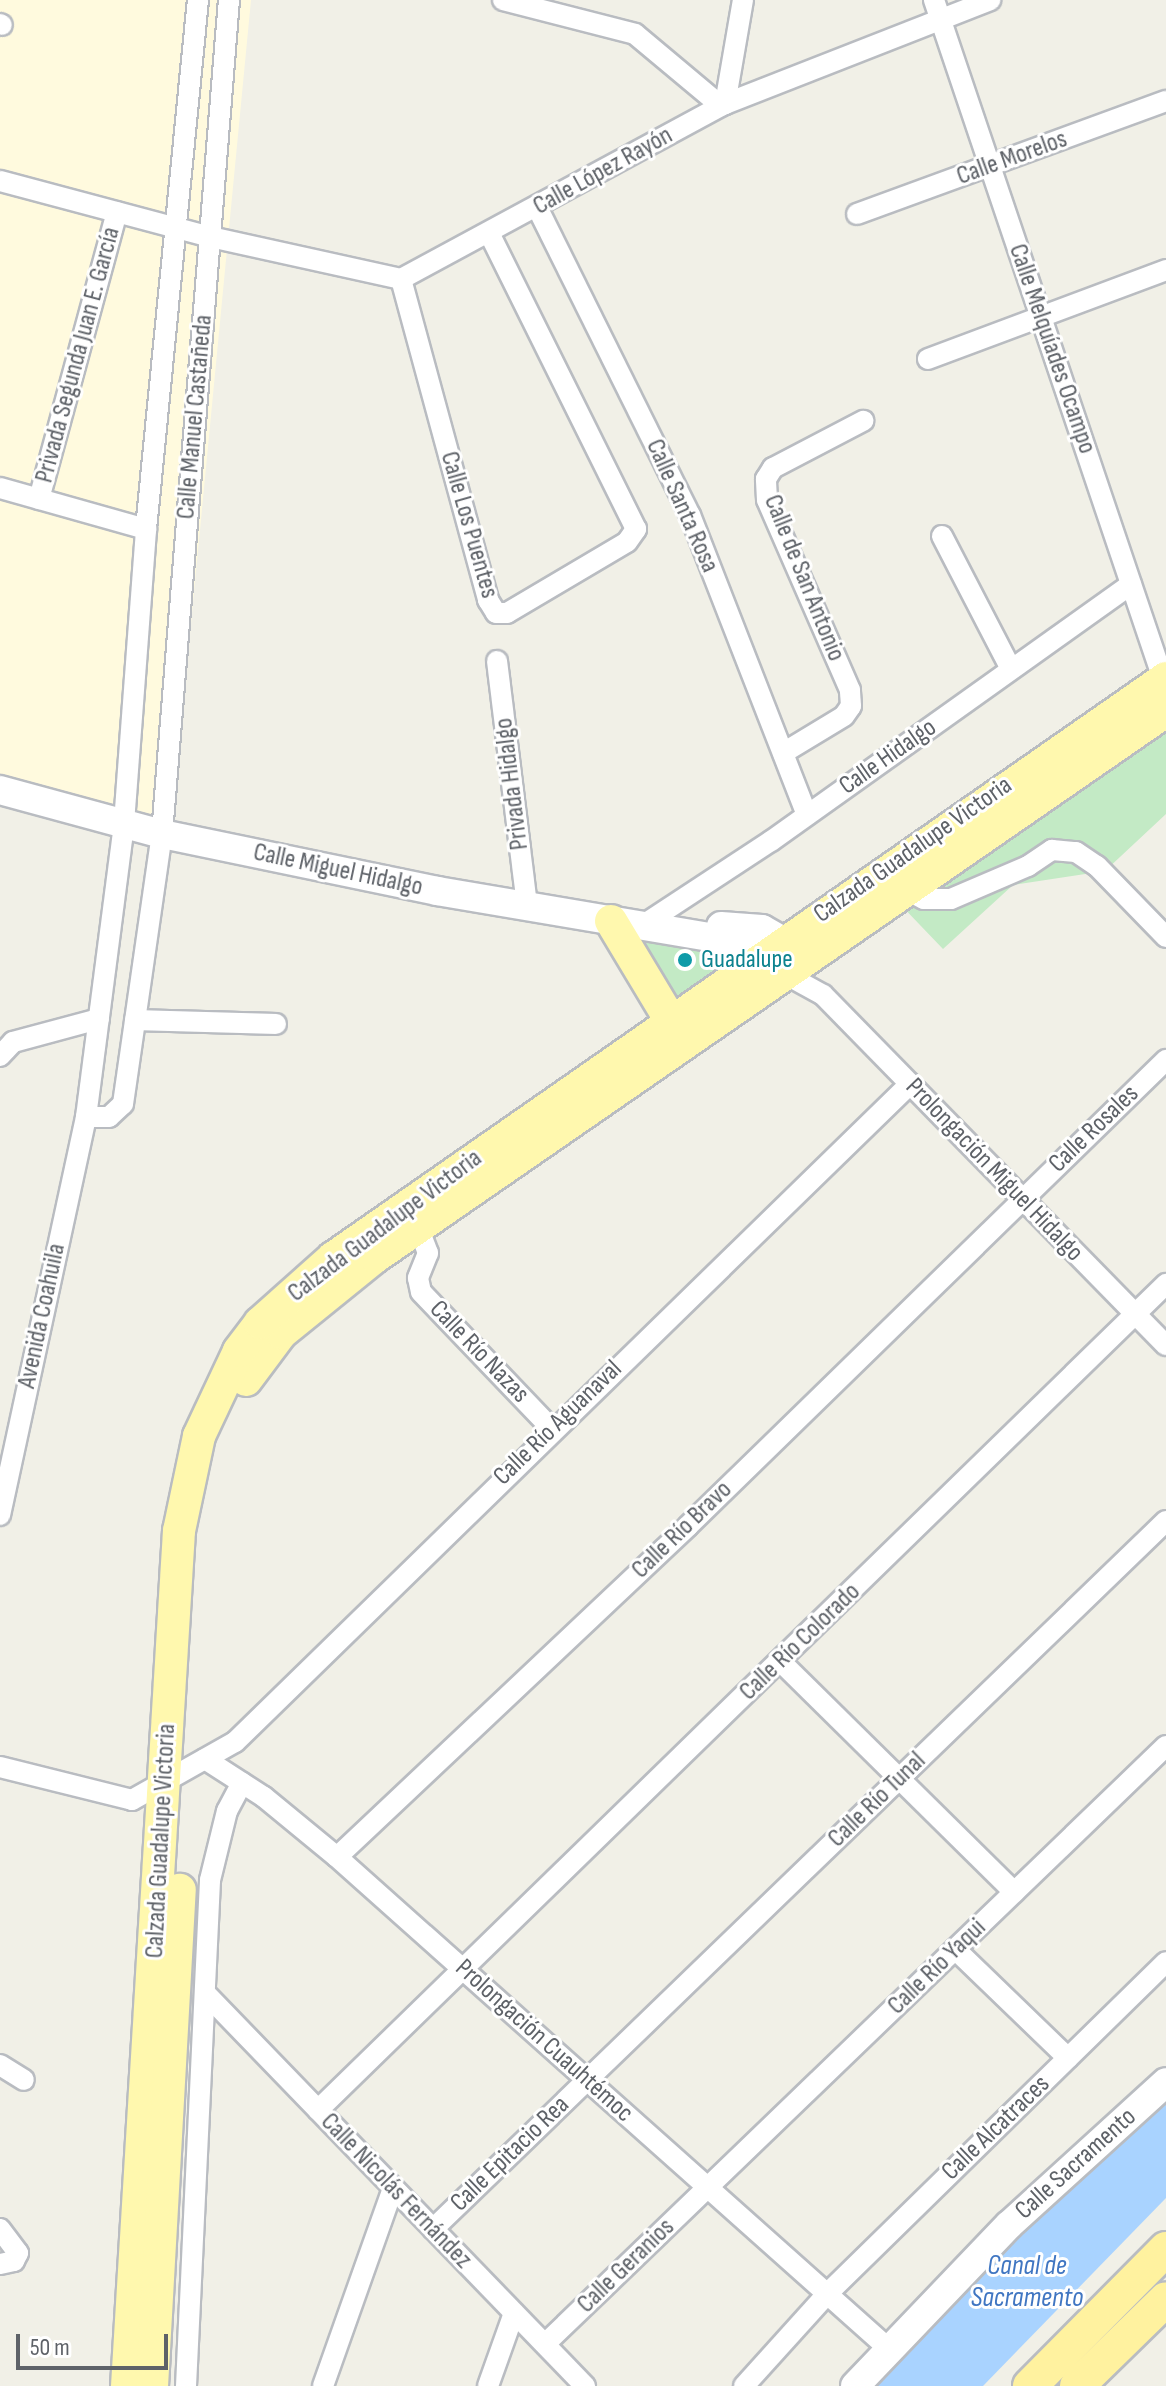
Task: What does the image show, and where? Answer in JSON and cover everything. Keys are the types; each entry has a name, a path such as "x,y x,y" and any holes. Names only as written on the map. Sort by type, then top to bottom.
{"highway":[{"path":"1030,2386 1166,2249"},
{"path":"1077,2386 1166,2299"}],"main road":[{"name":"Calzada Guadalupe Victoria","path":"152,2386 202,1516 229,1413 241,1387 281,1333 418,1227 1164,679"},
{"name":"Calzada Guadalupe Victoria","path":"127,2386 186,1770 184,1492 209,1408 239,1351 260,1323 333,1258 670,1019 905,889 1166,711"},
{"name":"Calle Miguel Hidalgo","path":"0,790 162,834 527,907 681,930 708,925 762,929 786,956"},
{"path":"611,921 670,1019"},
{"name":"Calle Sacramento","path":"855,2386 1009,2225 1166,2082"}],"street":[{"name":"Calle Manuel Castañeda","path":"124,823 146,529 198,0"},
{"name":"Calle Manuel Castañeda","path":"162,834 229,0"},
{"path":"503,0 635,34 723,105 743,0"},
{"name":"Calle López Rayón","path":"401,279 723,105 937,9 990,0"},
{"name":"Calle Melquíades Ocampo","path":"937,9 1164,679"},
{"name":"Calle Morelos","path":"857,214 1166,101"},
{"path":"0,181 210,237 401,279"},
{"name":"Calle Santa Rosa","path":"537,207 690,515 807,815"},
{"name":"Privada Segunda Juan E. García","path":"39,499 117,212"},
{"name":"Calle Los Puentes","path":"401,279 488,600 496,613 507,613 627,542 636,529 489,233"},
{"path":"928,359 1166,270"},
{"name":"Calle de San Antonio","path":"783,753 844,716 851,706 850,690 767,500 766,479 773,468 863,421"},
{"path":"0,488 146,529"},
{"path":"942,536 1011,669"},
{"name":"Calle Hidalgo","path":"643,925 807,815 1131,584"},
{"name":"Privada Hidalgo","path":"497,661 527,907"},
{"name":"Avenida Coahuila","path":"0,1515 8,1437 86,1117 124,823"},
{"path":"86,1117 109,1117 121,1110 162,834"},
{"path":"905,889 924,899 951,899 1028,866 1052,850 1076,852 1097,866 1166,937"},
{"name":"Prolongación Miguel Hidalgo","path":"786,956 1166,1345"},
{"name":"Prolongación Miguel Hidalgo","path":"786,956 823,995"},
{"path":"0,1056 13,1042 99,1019"},
{"path":"135,1020 276,1024"},
{"name":"Calle Rosales","path":"1023,1199 1166,1060"},
{"name":"Calle Río Aguanaval","path":"0,1767 132,1800 235,1742 552,1429 910,1084"},
{"name":"Calle Río Bravo","path":"337,1857 1023,1199"},
{"name":"Calle Río Nazas","path":"418,1227 428,1253 418,1278 421,1292 552,1429"},
{"name":"Calle Río Colorado","path":"318,2110 1166,1284"},
{"name":"Calle Río Tunal","path":"587,2080 1166,1521"},
{"path":"780,1661 1014,1892"},
{"name":"Calle Río Yaqui","path":"707,2187 1165,1750"},
{"name":"Prolongación Cuauhtémoc","path":"186,1770 242,1783 337,1857 889,2349"},
{"path":"186,2386 207,1995 210,1880 227,1811 242,1783"},
{"path":"955,1949 1068,2058"},
{"name":"Calle Alcatraces","path":"744,2386 827,2294 1166,1962"},
{"name":"Calle Nicolás Fernández","path":"207,1995 585,2386"},
{"path":"0,2065 24,2080"},
{"name":"Calle Epitacio Rea","path":"433,2229 587,2080"},
{"name":"Calle Geranios","path":"545,2344 707,2187"},
{"path":"323,2386 393,2188"},
{"path":"0,2229 16,2245 7,2262"},
{"path":"488,2386 514,2313"}],"shaded area":[{"path":"0,0 251,0 171,831 0,785"}],"green space":[{"path":"1166,713 1166,814 1105,871 1013,885 943,949 897,901"},
{"path":"616,924 756,954 671,1015"}],"water":[{"name":"Canal de Sacramento","path":"1166,2100 1166,2198 983,2386 875,2386 1015,2235"}],"place":[{"name":"Guadalupe","path":"685,960"}]}
